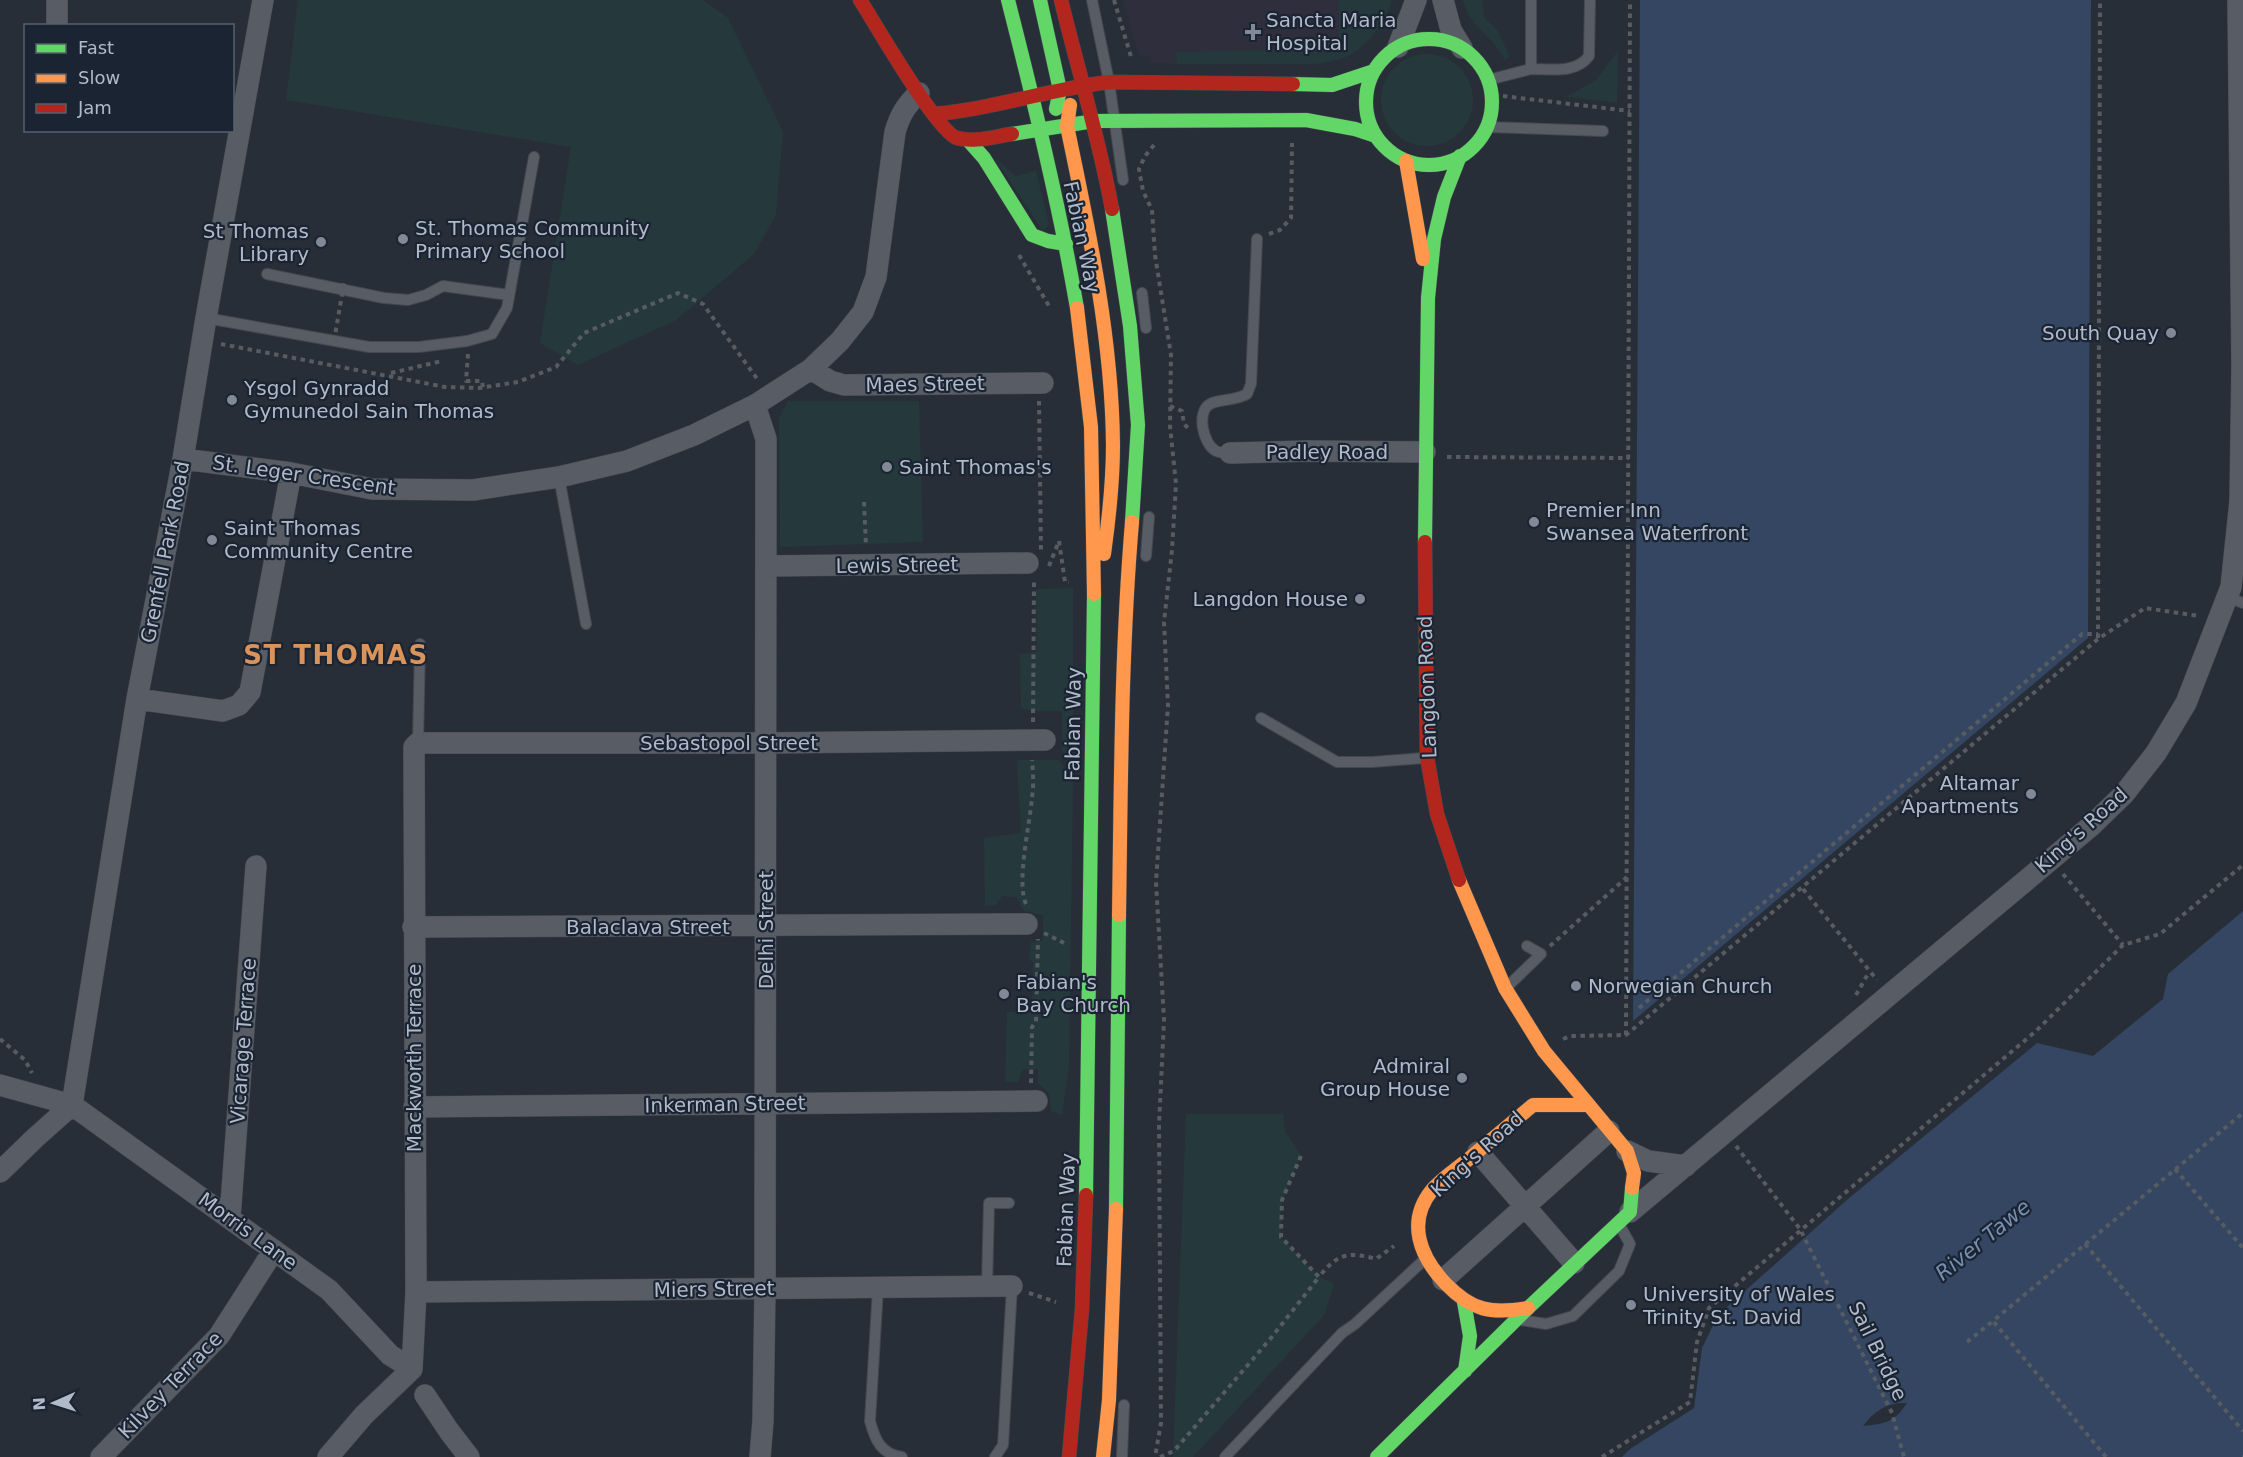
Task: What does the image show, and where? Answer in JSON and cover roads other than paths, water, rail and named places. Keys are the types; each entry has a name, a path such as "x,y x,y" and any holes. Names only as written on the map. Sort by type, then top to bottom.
{"main road":[{"path":"860,0 934,114 956,138 968,140 1113,120 1306,120 1341,126 1376,136"},
{"name":"Fabian Way","path":"1008,0 1033,97 1066,244 1081,332 1091,427 1094,612 1086,1221 1081,1320 1069,1457"},
{"path":"1040,0 1060,90 1059,104 1051,118 1040,130"},
{"name":"Fabian Way","path":"1061,0 1082,85 1094,121 1118,234 1130,326 1138,425 1122,686 1115,1268 1109,1400 1102,1457"},
{"path":"1430,39 1446,41 1461,48 1481,66 1488,80 1491,111 1486,127 1475,144 1460,156 1448,162 1434,164 1406,161 1384,147 1376,136 1369,121 1366,104 1368,87 1374,71 1388,53 1398,47 1413,41 1430,39"},
{"path":"934,114 956,112 1082,85 1109,82 1332,85 1374,71"},
{"path":"1082,85 1073,96 1068,110 1067,126 1100,292 1114,463 1106,540 1094,612"},
{"path":"968,140 984,158 1032,235 1066,244"},
{"name":"Langdon Road","path":"1460,156 1444,197 1434,239 1428,298 1425,455 1427,758 1437,814 1454,867 1506,988 1544,1051 1587,1105"},
{"name":"Langdon Road","path":"1406,161 1428,298"},
{"path":"1543,1068 1544,1051"},
{"name":"King's Road","path":"1424,1259 1417,1229 1422,1208 1432,1191 1534,1100 1587,1105"},
{"path":"1587,1105 1627,1151 1634,1173 1624,1218"},
{"name":"King's Road","path":"1377,1457 1574,1263 1624,1218"},
{"path":"1424,1259 1464,1302 1487,1311 1528,1308"},
{"path":"1464,1302 1471,1325 1471,1347 1465,1371"}],"street":[{"path":"57,0 57,24"},
{"name":"Grenfell Park Road","path":"72,1105 136,699 183,459 263,0"},
{"path":"1398,47 1416,0"},
{"path":"1443,0 1451,30 1461,48"},
{"name":"King's Road","path":"1624,1218 2091,826 2124,794 2156,753 2186,703 2219,619 2235,600 2231,587 2240,501 2241,366 2241,26 2238,0"},
{"name":"St. Leger Crescent","path":"183,459 291,473 372,489 473,490 559,477 627,461 694,435 763,401 811,369 840,341 863,312 876,277 895,132 900,114 920,93"},
{"name":"Maes Street","path":"811,369 830,381 844,385 1043,382"},
{"name":"Delhi Street","path":"760,1457 763,1421 765,1289 767,927 766,439 763,401"},
{"name":"Padley Road","path":"1230,453 1308,451 1425,455"},
{"path":"136,699 223,711 239,705 250,692 291,473"},
{"name":"Lewis Street","path":"766,566 1037,567"},
{"name":"Sebastopol Street","path":"416,745 1045,740"},
{"name":"Mackworth Terrace","path":"412,1369 416,1292 413,927 416,745"},
{"name":"Vicarage Terrace","path":"230,1217 256,866"},
{"name":"Balaclava Street","path":"413,927 1027,924"},
{"name":"Morris Lane","path":"0,1085 72,1105 329,1290 390,1355 412,1369"},
{"name":"Inkerman Street","path":"414,1107 1037,1101"},
{"path":"0,1172 34,1137 72,1105"},
{"path":"1443,1280 1609,1131"},
{"path":"1627,1151 1648,1161 1686,1166"},
{"path":"1478,1152 1574,1263"},
{"name":"Kilvey Terrace","path":"101,1457 219,1336 274,1250"},
{"name":"Miers Street","path":"416,1292 1012,1286"},
{"path":"328,1457 364,1415 412,1369"},
{"path":"425,1395 448,1431 469,1457"}],"lane":[{"path":"1092,0 1109,82 1125,191"},
{"path":"1531,0 1531,69"},
{"path":"1488,80 1531,69 1573,69 1585,62 1589,56 1590,0"},
{"path":"1486,127 1603,131"},
{"path":"206,318 369,347 419,347 467,341 492,334 507,308 534,157"},
{"path":"1230,453 1215,450 1209,444 1205,438 1203,421 1205,410 1211,403 1239,399 1248,394 1251,384 1257,239"},
{"path":"267,274 384,298 408,300 426,295 443,286 509,295"},
{"path":"1139,278 1147,336"},
{"path":"559,477 586,624"},
{"path":"1145,564 1149,509"},
{"path":"416,745 420,644"},
{"path":"1260,718 1337,762 1427,758"},
{"path":"1506,988 1541,954 1527,946"},
{"path":"987,1287 988,1203 1009,1203"},
{"path":"1517,1319 1546,1324 1573,1316 1619,1271 1630,1244 1624,1218"},
{"path":"1225,1457 1342,1333 1355,1324 1424,1259"},
{"path":"995,1457 1003,1445 1012,1286"},
{"path":"878,1288 870,1421 874,1437 882,1449 893,1456 902,1457"},
{"path":"1122,1457 1125,1389"}],"water":[{"path":"1640,0 2091,0 2088,638 1633,1021"},
{"name":"River Tawe","path":"2243,911 2243,1457 1622,1457 1630,1449 1694,1408 1702,1348 1718,1315 1848,1199 2037,1043 2093,1056 2163,999 2168,974","holes":["1907,1403 1889,1421 1863,1426 1877,1411 1888,1406"]}],"place":[{"name":"Sancta Maria Hospital","path":"1253,32"},
{"name":"St. Thomas Community Primary School","path":"403,239"},
{"name":"St Thomas Library","path":"321,242"},
{"name":"South Quay","path":"2171,333"},
{"name":"Ysgol Gynradd Gymunedol Sain Thomas","path":"232,400"},
{"name":"Saint Thomas's","path":"887,467"},
{"name":"Premier Inn Swansea Waterfront","path":"1534,522"},
{"name":"Saint Thomas Community Centre","path":"212,540"},
{"name":"Langdon House","path":"1360,599"},
{"name":"Altamar Apartments","path":"2031,794"},
{"name":"Norwegian Church","path":"1576,986"},
{"name":"Fabian's Bay Church","path":"1004,994"},
{"name":"Admiral Group House","path":"1462,1078"},
{"name":"University of Wales Trinity St. David","path":"1631,1305"}],"district":[{"name":"ST THOMAS","path":"336,655"}]}
